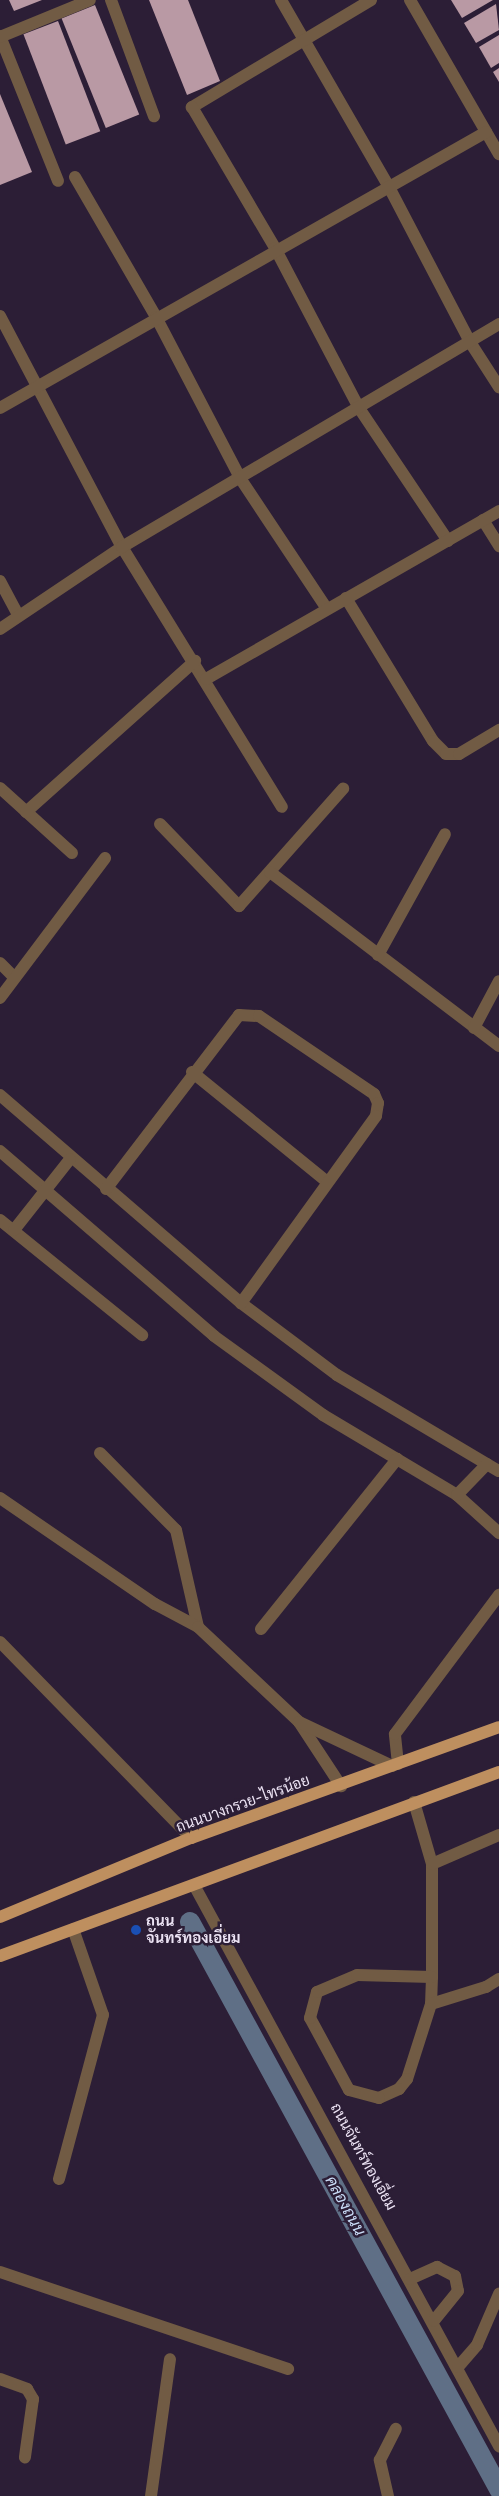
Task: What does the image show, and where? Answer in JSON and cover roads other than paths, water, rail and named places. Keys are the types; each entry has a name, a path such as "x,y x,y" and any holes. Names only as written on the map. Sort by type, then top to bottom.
{"main road":[{"name":"ถนนบางกรวย-ไทรน้อย","path":"0,1916 190,1838 341,1786 499,1727"},
{"path":"0,1956 499,1772"}],"street":[{"path":"58,180 0,36 90,0"},
{"path":"111,0 154,116"},
{"path":"281,0 389,187 470,342 499,387"},
{"path":"371,0 192,107 275,248 359,408 448,541"},
{"path":"410,0 499,154"},
{"path":"0,408 275,248 486,132"},
{"path":"75,178 156,317 240,478 327,609"},
{"path":"0,316 40,385 122,548 195,661 282,807"},
{"path":"0,629 18,615 122,548 499,324"},
{"path":"206,679 499,511"},
{"path":"483,520 499,546"},
{"path":"0,582 18,615"},
{"path":"346,598 433,741 446,754 459,754 499,730"},
{"path":"26,812 195,661"},
{"path":"0,788 72,853"},
{"path":"160,824 239,906 343,790"},
{"path":"378,955 445,834"},
{"path":"0,998 105,858"},
{"path":"270,872 499,1046"},
{"path":"0,963 14,977"},
{"path":"474,1028 499,981"},
{"path":"106,1189 192,1072 239,1015 252,1013 374,1094 378,1102 376,1116 326,1181 241,1303"},
{"path":"192,1072 326,1181"},
{"path":"0,1095 70,1159 241,1303 337,1376 499,1471"},
{"path":"0,1151 214,1336 323,1415 456,1494 499,1533"},
{"path":"14,1230 70,1159"},
{"path":"0,1220 142,1335"},
{"path":"100,1453 176,1530 198,1627"},
{"path":"261,1629 397,1459"},
{"path":"456,1494 487,1464"},
{"path":"0,1498 156,1604 198,1627 299,1722 341,1786"},
{"path":"299,1722 395,1765 395,1734 499,1595"},
{"path":"0,1642 190,1838"},
{"path":"414,1802 432,1864 432,1977 431,2004 407,2078 399,2089 379,2098 343,2085 310,2018 317,1992 341,1980 357,1975 432,1977"},
{"path":"432,1864 499,1835"},
{"name":"ถนนจันทร์ทองเอี่ยม","path":"194,1885 434,2321 499,2446"},
{"path":"59,2179 103,2020 102,2001 73,1928"},
{"path":"431,2004 486,1988 499,1979"},
{"path":"410,2279 437,2266 455,2276 458,2291 434,2321"},
{"path":"0,2272 288,2369"},
{"path":"458,2367 477,2345 499,2294"},
{"path":"151,2496 170,2359"},
{"path":"0,2379 27,2389 33,2399 26,2457"},
{"path":"388,2496 380,2460 396,2429"}],"waterway":[{"name":"คลองถนน","path":"190,1922 499,2489"}],"place":[{"name":"ถนน จันทร์ทองเอี่ยม","path":"136,1930"}]}
